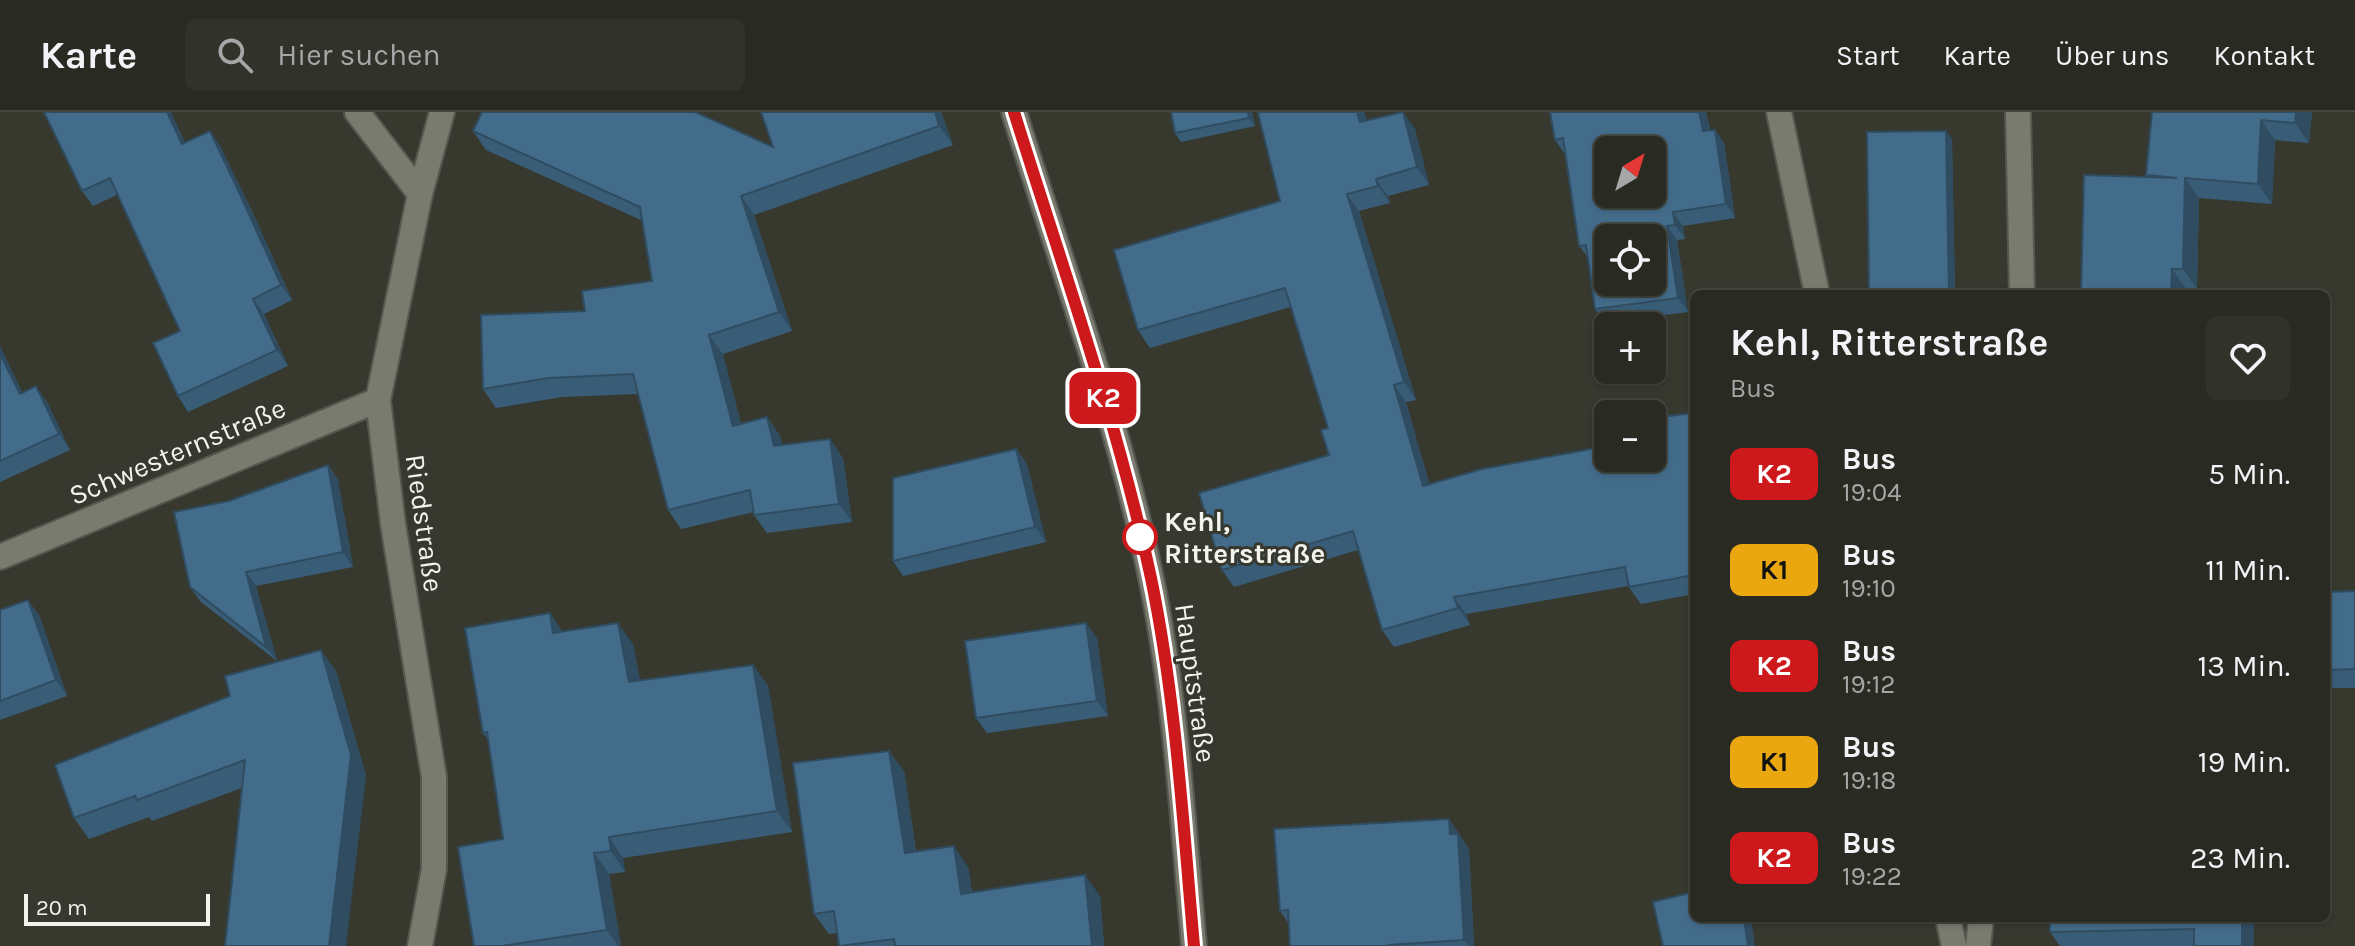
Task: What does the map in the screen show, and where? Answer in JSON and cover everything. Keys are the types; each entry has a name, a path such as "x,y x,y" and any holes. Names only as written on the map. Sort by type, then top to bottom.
{"street":[{"path":"357,112 420,194"},
{"name":"Riedstraße","path":"420,946 434,869 434,777 393,524 378,400 420,194 442,112"},
{"name":"Hauptstraße","path":"1014,112 1112,424 1150,578 1175,730 1194,946"},
{"path":"1779,112 1816,290"},
{"path":"2018,112 2022,290"},
{"name":"Schwesternstraße","path":"0,557 378,400"},
{"path":"1949,922 1954,946"},
{"path":"1978,946 1981,922"}],"building":[{"path":"44,112 167,112 182,144 210,131 281,285 253,299 277,350 178,396 153,343 180,331 110,178 82,191"},
{"path":"482,112 695,112 773,147 761,112 935,112 939,126 741,196 779,312 709,335 733,426 767,417 774,446 830,439 839,504 754,515 750,490 668,510 633,374 549,378 483,389 481,315 585,311 582,291 652,281 640,207 473,131"},
{"path":"1171,112 1248,112 1249,118 1175,133"},
{"path":"1357,112 1360,122 1403,112 1417,167 1376,179 1378,186 1347,194 1404,382 1394,385 1423,486 1482,469 1594,449 1594,472 1666,472 1666,416 1690,413 1690,576 1629,587 1625,567 1454,597 1458,608 1382,630 1353,531 1222,570 1199,493 1329,455 1321,430 1328,428 1285,288 1138,330 1114,250 1280,201 1258,113"},
{"path":"1550,112 1699,112 1703,131 1715,130 1726,204 1673,212 1675,225 1667,226 1678,298 1595,309 1586,245 1579,246 1563,138 1555,140"},
{"path":"2152,112 2296,112 2295,123 2261,120 2258,184 2185,178 2183,269 2172,269 2171,290 2081,290 2084,175 2177,178 2146,175"},
{"path":"1946,131 1949,290 1869,290 1867,132"},
{"path":"0,354 20,394 36,386 59,434 0,461"},
{"path":"1016,449 1035,527 893,561 893,478"},
{"path":"328,465 343,552 246,572 266,647 190,587 174,512 229,501"},
{"path":"2355,591 2355,669 2330,670 2330,592"},
{"path":"28,600 56,680 0,701 0,610"},
{"path":"550,613 553,633 618,623 629,682 753,665 777,811 609,837 611,851 594,853 607,930 502,946 474,946 458,847 503,839 487,732 483,733 465,628"},
{"path":"1086,623 1097,701 976,718 965,641"},
{"path":"321,650 351,755 329,946 225,946 245,760 137,800 135,796 74,818 55,765 230,696 225,676"},
{"path":"889,751 905,853 954,846 961,894 1085,875 1092,946 895,946 894,939 839,946 834,911 814,914 793,763"},
{"path":"1449,819 1450,834 1458,834 1464,940 1389,946 1290,946 1288,910 1280,911 1274,829"},
{"path":"1690,893 1690,922 1745,922 1748,946 1663,946 1653,902"},
{"path":"2050,922 2242,922 2242,946 2194,946 2194,929 2050,932"}],"bus line":[{"name":"K2","path":"1014,112 1112,424 1150,578 1175,730 1194,946"}],"place":[{"name":"Kehl, Ritterstraße","path":"1140,537"}]}
